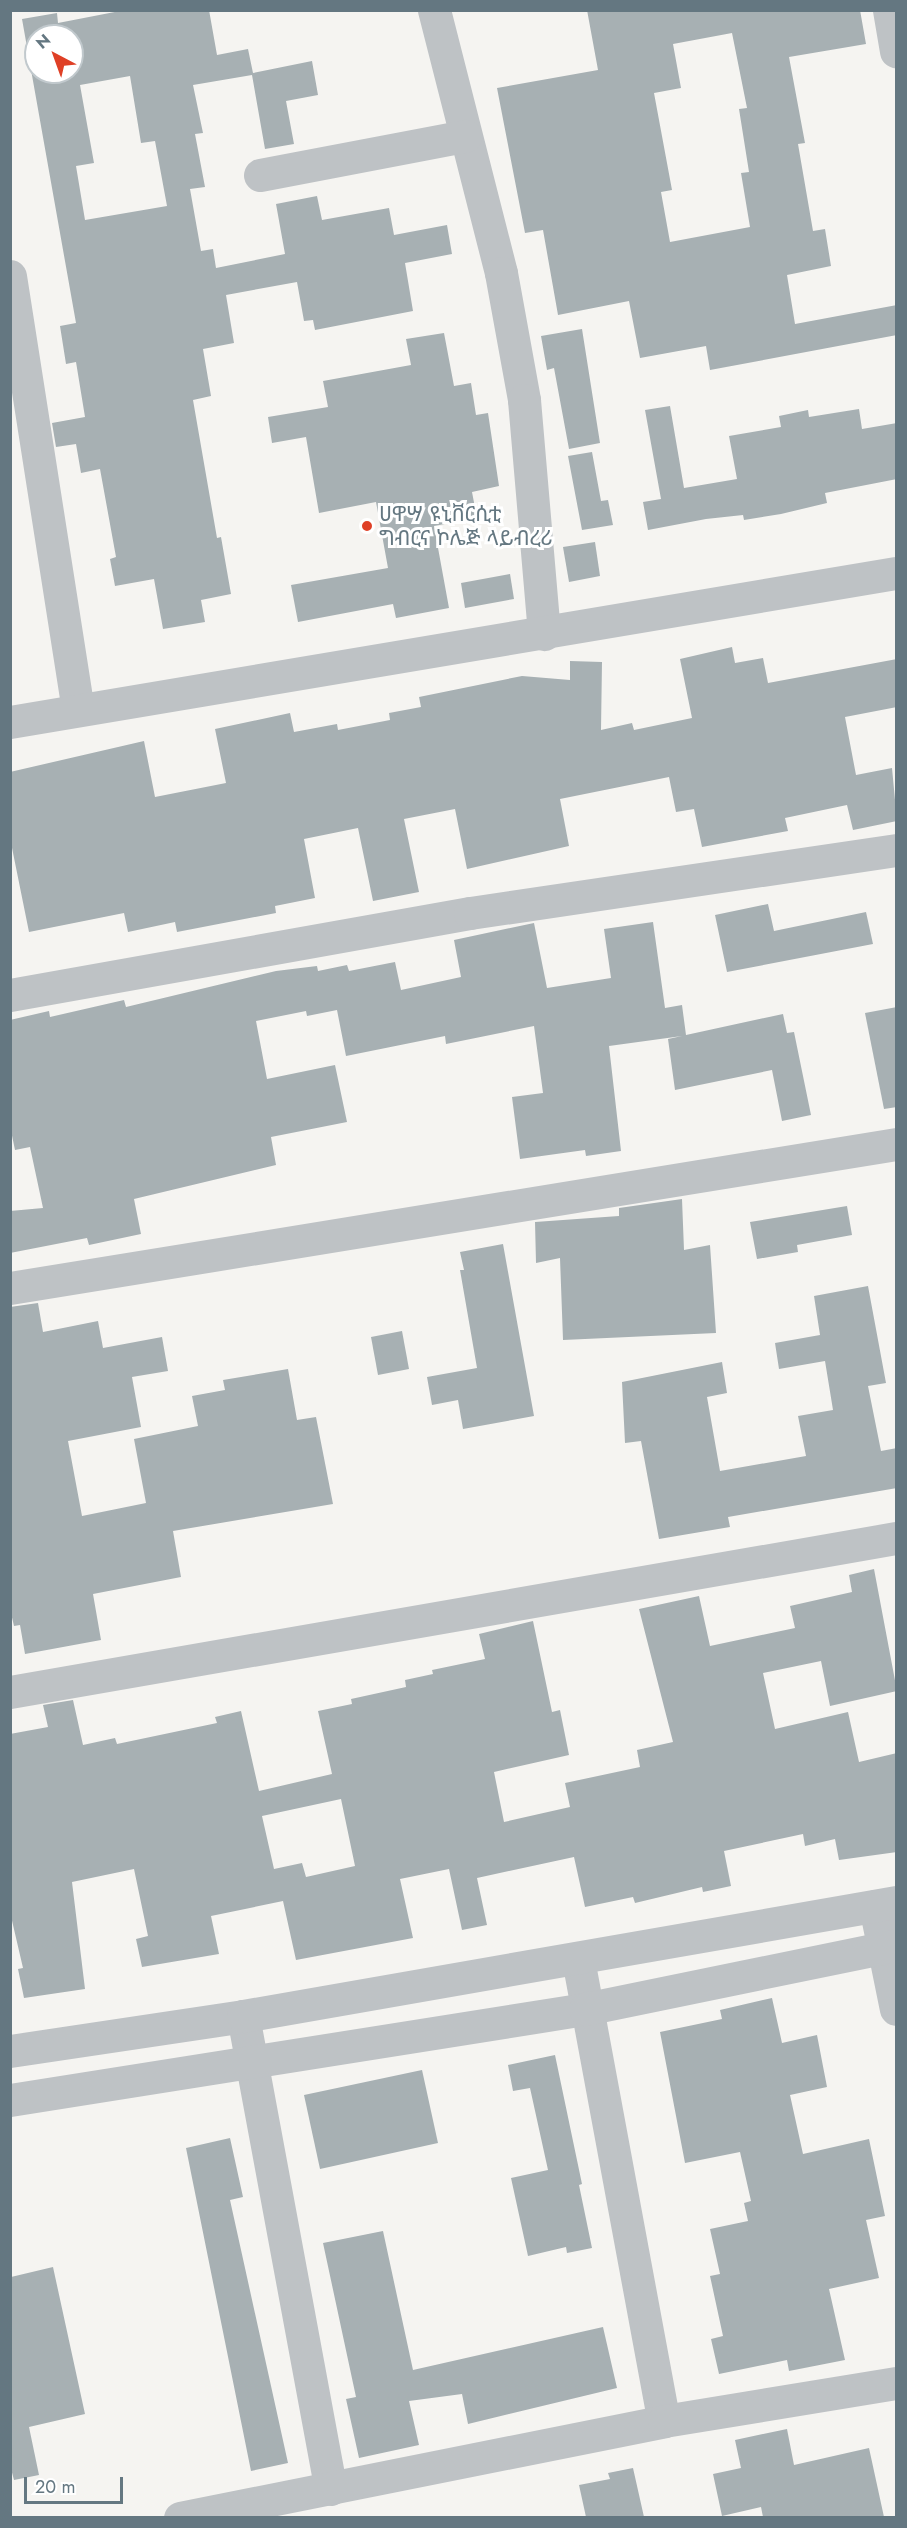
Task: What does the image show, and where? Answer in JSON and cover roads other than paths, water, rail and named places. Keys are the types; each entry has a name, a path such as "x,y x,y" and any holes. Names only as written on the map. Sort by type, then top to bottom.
{"street":[{"path":"434,10 501,273 524,400 544,634"},
{"path":"890,10 897,51"},
{"path":"260,175 465,136"},
{"path":"10,276 78,709"},
{"path":"10,722 897,573"},
{"path":"10,995 470,913 897,850"},
{"path":"10,1288 897,1144"},
{"path":"10,1692 897,1538"},
{"path":"10,2051 243,2016 886,1904 897,2009"},
{"path":"10,2100 585,2009 891,1946"},
{"path":"578,1959 585,2009 664,2421"},
{"path":"243,2016 249,2062 331,2489"},
{"path":"180,2517 249,2511 331,2489 664,2421 897,2383"}],"place":[{"name":"ሀዋሣ ዩኒቨርሲቲ ግብርና ኮሌጅ ላይብረሪ","path":"367,526"}]}
